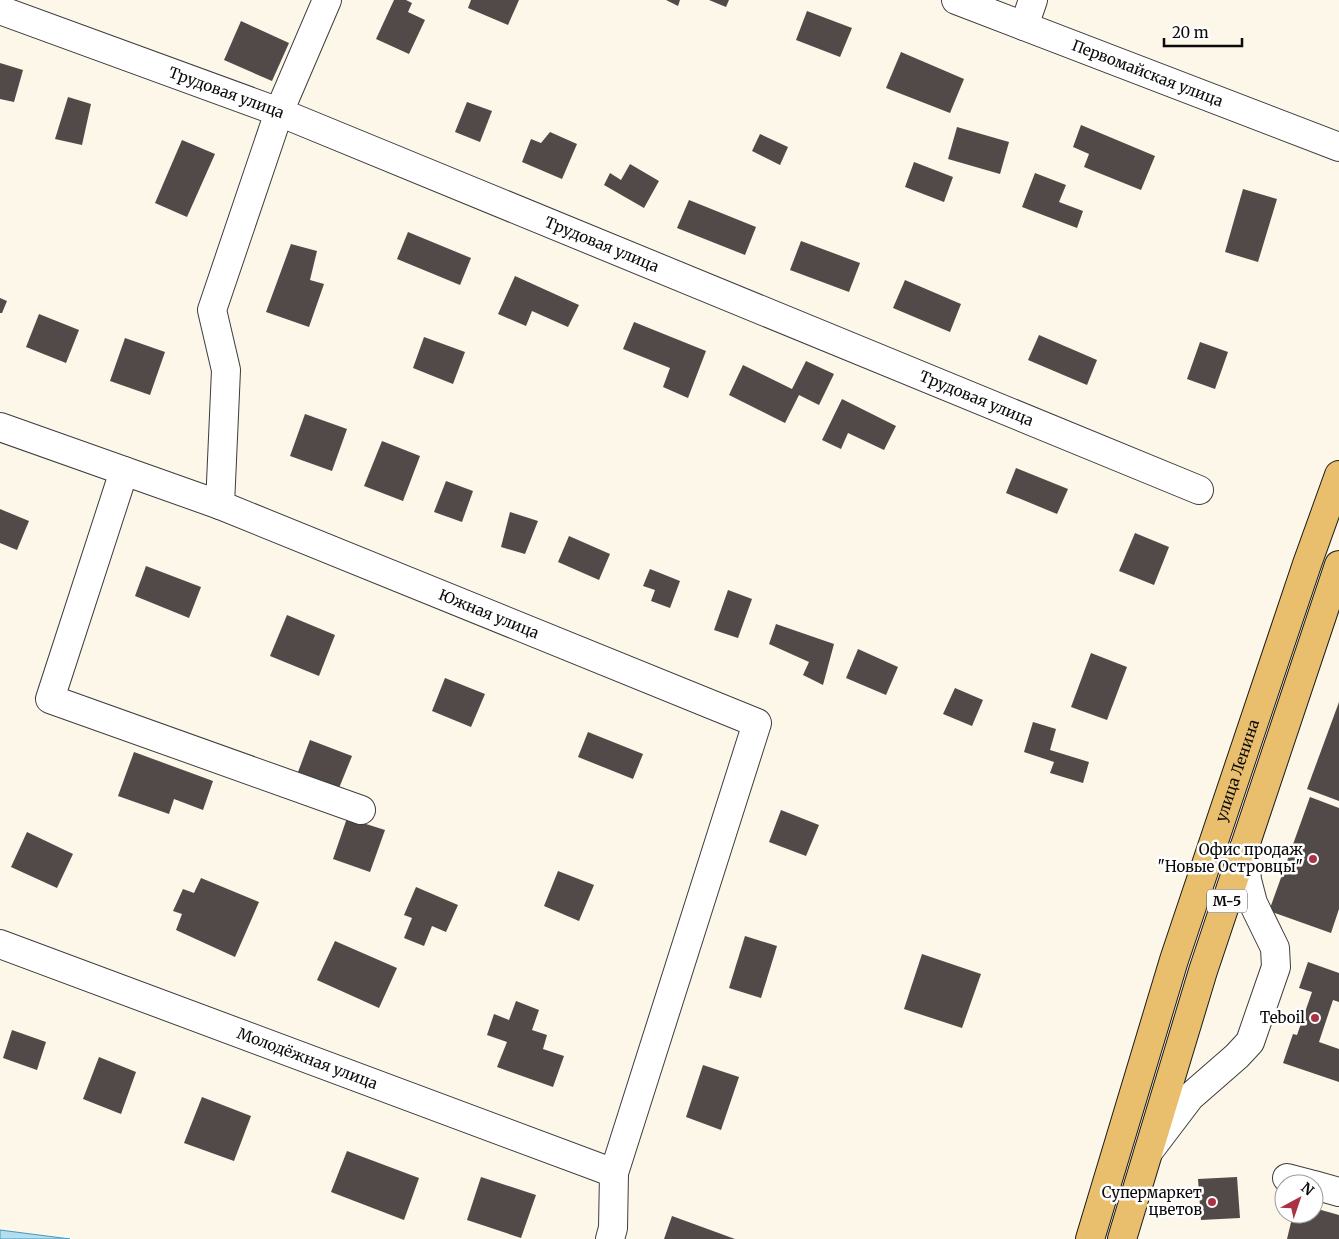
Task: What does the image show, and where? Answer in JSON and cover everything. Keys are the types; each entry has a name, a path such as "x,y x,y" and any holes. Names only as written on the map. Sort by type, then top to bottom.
{"main road":[{"name":"улица Ленина","path":"1090,1239 1174,960 1303,573 1339,475"},
{"name":"улица Ленина","path":"1122,1239 1145,1156 1244,848 1339,564"}],"street":[{"path":"220,506 226,370 212,310 279,112 327,0"},
{"name":"Первомайская улица","path":"956,0 1339,147"},
{"path":"1024,26 1033,0"},
{"name":"Трудовая улица","path":"0,10 279,112 1199,490"},
{"name":"Южная улица","path":"0,427 220,506 757,722 614,1173"},
{"path":"124,471 50,699 361,810"},
{"path":"1145,1156 1190,1097 1237,1056 1250,1042 1276,966 1275,948 1251,895 1244,848"},
{"name":"Молодёжная улица","path":"0,944 614,1173"},
{"path":"610,1239 613,1228 614,1173"},
{"path":"1324,1188 1339,1192"}],"water":[{"path":"0,1230 70,1239 0,1239"}],"building":[{"path":"394,0 406,0 412,3 408,12 425,20 409,54 376,39"},
{"path":"471,0 519,0 508,25 468,8"},
{"path":"666,0 680,0 678,6"},
{"path":"709,0 729,0 726,7"},
{"path":"807,11 852,28 840,57 796,40"},
{"path":"241,21 289,43 272,81 224,60"},
{"path":"901,52 964,79 950,113 886,88"},
{"path":"0,63 23,70 14,102 0,99"},
{"path":"68,97 91,104 82,145 55,139"},
{"path":"467,102 492,111 480,142 455,132"},
{"path":"1081,125 1155,156 1141,190 1084,167 1089,154 1073,147"},
{"path":"957,127 1009,142 1000,174 948,159"},
{"path":"550,132 577,144 562,179 522,162 531,139 541,143"},
{"path":"760,134 788,147 780,165 752,151"},
{"path":"182,140 215,154 187,217 155,203"},
{"path":"914,162 953,177 944,202 905,187"},
{"path":"630,164 659,181 644,208 604,185 610,173 621,180"},
{"path":"1035,173 1066,185 1059,202 1083,211 1077,228 1022,207"},
{"path":"1243,189 1277,199 1258,262 1225,252"},
{"path":"689,200 756,227 745,255 677,228"},
{"path":"408,232 471,258 460,285 397,259"},
{"path":"801,241 860,263 849,292 790,270"},
{"path":"291,244 317,251 310,280 324,284 309,327 266,312"},
{"path":"515,276 579,305 568,327 532,311 526,326 498,314"},
{"path":"905,280 961,304 950,332 893,308"},
{"path":"0,298 7,301 2,313 0,313"},
{"path":"39,314 79,330 66,363 26,347"},
{"path":"634,322 706,351 688,398 663,387 670,368 623,349"},
{"path":"1039,335 1097,360 1087,385 1028,360"},
{"path":"424,337 465,352 453,384 413,368"},
{"path":"125,338 165,352 150,395 110,381"},
{"path":"1200,342 1228,352 1215,389 1187,379"},
{"path":"806,361 834,374 819,405 799,395 785,423 729,395 743,365 792,389"},
{"path":"842,399 896,426 884,450 848,433 841,449 822,440"},
{"path":"305,414 347,429 332,471 290,456"},
{"path":"382,441 420,456 403,501 364,486"},
{"path":"1016,468 1068,489 1057,514 1006,493"},
{"path":"446,481 473,491 462,522 434,512"},
{"path":"0,509 29,521 17,550 0,543"},
{"path":"510,512 538,521 525,554 501,547"},
{"path":"1135,533 1169,547 1154,585 1119,571"},
{"path":"569,536 610,554 599,580 558,562"},
{"path":"146,566 201,587 189,618 135,596"},
{"path":"650,569 680,581 670,608 651,601 655,590 643,586"},
{"path":"728,590 752,599 738,638 714,630"},
{"path":"287,615 335,635 319,676 270,656"},
{"path":"776,624 834,644 823,685 803,675 809,662 769,644"},
{"path":"858,649 898,667 886,695 846,678"},
{"path":"1091,653 1127,667 1107,720 1071,707"},
{"path":"445,678 485,694 471,727 432,711"},
{"path":"955,688 983,700 972,726 943,714"},
{"path":"1339,702 1339,801 1307,789"},
{"path":"1033,722 1056,729 1050,750 1089,762 1083,783 1050,773 1054,762 1024,752"},
{"path":"588,732 643,754 633,779 578,757"},
{"path":"310,740 352,756 339,788 298,772"},
{"path":"134,752 213,781 203,810 174,799 169,814 118,796"},
{"name":"Офис продаж \"Новые Островцы\"","path":"1310,797 1339,808 1339,909 1331,933 1269,911"},
{"path":"781,810 819,825 806,856 769,842"},
{"path":"347,818 385,830 370,872 333,859"},
{"path":"27,832 73,854 57,888 11,867"},
{"path":"558,871 594,885 579,921 544,906"},
{"path":"201,878 259,902 235,957 176,930 182,914 173,911 183,889 194,893"},
{"path":"416,887 458,905 446,932 432,926 424,946 404,938 412,918 404,915"},
{"path":"745,936 777,946 761,998 729,988"},
{"path":"335,941 397,968 379,1008 317,980"},
{"path":"922,954 981,974 962,1028 904,1009"},
{"name":"Teboil","path":"1308,962 1339,973 1339,1002 1333,1000 1319,1042 1339,1049 1339,1082 1283,1063 1293,1034 1297,1035 1312,992 1299,988"},
{"path":"516,1001 539,1010 532,1030 547,1035 543,1049 564,1056 553,1087 497,1067 507,1042 487,1035 494,1014 509,1020"},
{"path":"12,1030 46,1042 37,1070 3,1058"},
{"path":"99,1057 136,1072 121,1114 83,1099"},
{"path":"703,1065 739,1077 721,1130 686,1117"},
{"path":"202,1097 251,1116 234,1161 184,1143"},
{"path":"347,1151 419,1178 404,1220 331,1192"},
{"path":"481,1177 536,1195 521,1238 467,1220"},
{"path":"1237,1177 1240,1218 1201,1220 1198,1179"},
{"path":"1324,1211 1339,1215 1339,1239 1287,1239 1291,1224 1324,1224"},
{"path":"672,1216 735,1239 664,1239"}],"place":[{"name":"Офис продаж \"Новые Островцы\"","path":"1313,859"},
{"name":"Teboil","path":"1315,1018"},
{"name":"Супермаркет цветов","path":"1212,1202"}]}
